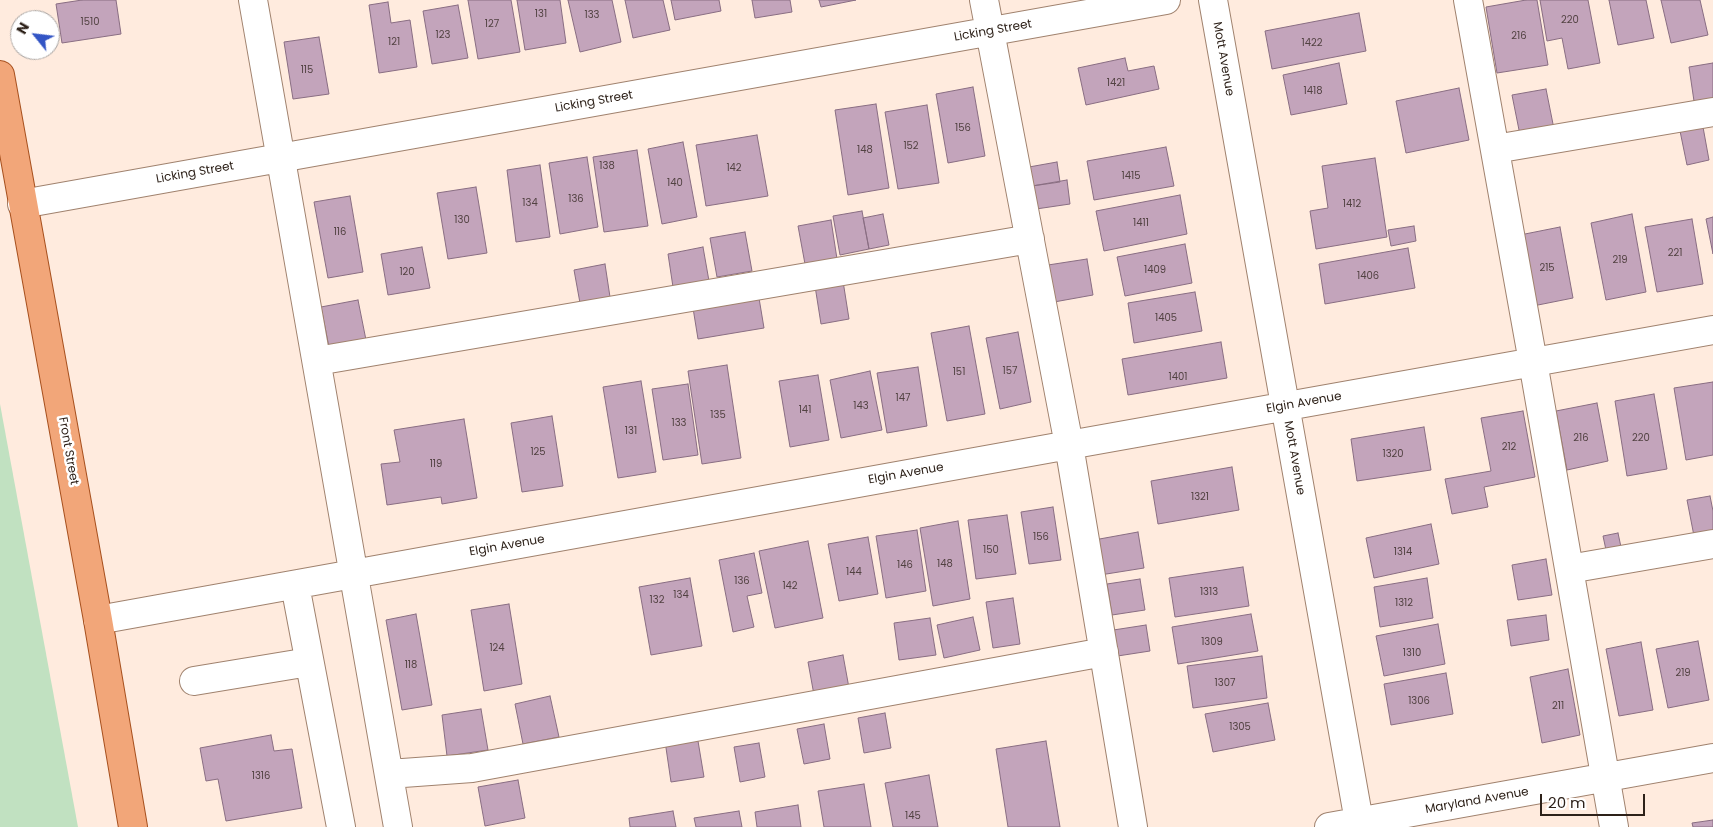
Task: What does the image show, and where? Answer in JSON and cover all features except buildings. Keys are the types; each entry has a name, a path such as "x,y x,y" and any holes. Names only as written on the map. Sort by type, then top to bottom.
{"main road":[{"name":"Front Street","path":"0,75 98,620 133,827"}],"street":[{"path":"253,0 398,827"},
{"path":"984,0 1069,445 1133,827"},
{"name":"Licking Street","path":"22,204 1166,0"},
{"name":"Mott Avenue","path":"1213,0 1359,824"},
{"path":"1468,0 1614,827"},
{"path":"1495,148 1713,112"},
{"path":"317,361 1030,239"},
{"name":"Elgin Avenue","path":"98,620 1713,330"},
{"path":"1569,569 1713,544"},
{"path":"294,585 341,827"},
{"path":"389,774 482,766 1104,652"},
{"path":"194,681 308,662"},
{"name":"Maryland Avenue","path":"1329,827 1359,824 1713,758"}],"green space":[{"path":"0,404 78,827 0,827"}]}
